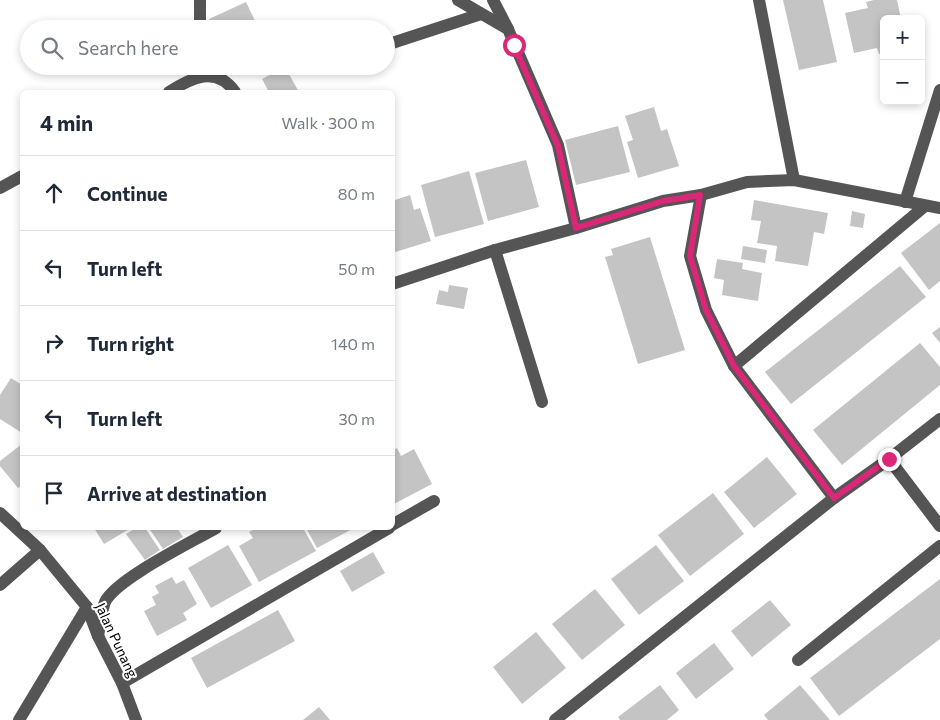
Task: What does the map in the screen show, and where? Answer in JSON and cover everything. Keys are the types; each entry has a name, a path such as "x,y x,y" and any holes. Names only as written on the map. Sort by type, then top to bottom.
{"street":[{"path":"200,0 200,20"},
{"path":"458,0 508,30"},
{"path":"760,0 794,180"},
{"path":"496,1 558,146 576,228"},
{"path":"395,42 480,14"},
{"path":"172,90 196,75"},
{"path":"210,75 224,81 233,90"},
{"path":"905,202 940,90"},
{"path":"0,188 20,177"},
{"path":"395,283 495,250 576,228 663,201 700,195 747,182 794,180 940,208"},
{"path":"700,195 690,256 706,310 734,366 834,498"},
{"path":"734,366 925,206"},
{"path":"495,250 542,402"},
{"path":"555,720 834,498 889,459 940,419"},
{"path":"889,459 940,526"},
{"path":"395,523 434,501"},
{"name":"Jalan Punang","path":"0,513 20,522"},
{"name":"Jalan Punang","path":"26,530 87,607 98,636 122,683 136,720"},
{"path":"98,636 105,602 130,577 212,530"},
{"path":"122,683 386,530"},
{"path":"798,660 940,546"},
{"path":"0,585 40,550"},
{"path":"19,720 87,607"}],"building":[{"path":"783,0 823,0 837,62 799,70"},
{"path":"897,0 900,15 880,15 880,54 877,48 854,53 845,13 868,8 866,2"},
{"path":"246,2 255,20 210,20"},
{"path":"270,75 289,75 298,90 268,90 262,79"},
{"path":"654,107 661,131 667,129 679,166 638,178 627,142 633,140 625,116"},
{"path":"618,126 630,172 576,185 565,140"},
{"path":"526,160 539,207 488,221 475,173"},
{"path":"469,171 484,224 435,237 421,185"},
{"path":"410,195 414,210 420,208 431,241 395,252 395,200"},
{"path":"754,200 828,213 824,234 814,232 808,266 775,261 777,246 757,243 761,221 751,220"},
{"path":"852,211 865,214 863,228 850,226"},
{"path":"940,223 940,281 929,290 901,253"},
{"path":"650,237 685,350 638,364 605,257 613,255 611,249"},
{"path":"743,246 767,250 765,263 741,259"},
{"path":"717,259 743,263 742,269 762,273 758,301 722,295 724,280 714,278"},
{"path":"900,266 926,297 791,404 765,372"},
{"path":"449,285 468,288 464,309 436,304 439,290 448,292"},
{"path":"940,327 940,343 932,333"},
{"path":"920,343 940,367 940,385 842,465 813,430"},
{"path":"11,378 20,384 20,432 0,419 0,395"},
{"path":"20,446 20,486 18,488 0,466 0,461"},
{"path":"397,448 401,456 414,449 432,484 395,503 395,449"},
{"path":"767,457 797,494 754,528 724,492"},
{"path":"713,493 744,534 690,576 658,535"},
{"path":"95,530 128,530 104,544"},
{"path":"133,530 146,530 160,550 145,560 126,534"},
{"path":"150,530 178,530 183,537 163,549"},
{"path":"253,530 304,530 316,551 259,582 239,546 253,538 249,532"},
{"path":"307,530 350,530 317,548"},
{"path":"228,545 252,585 211,608 188,568"},
{"path":"656,545 684,581 639,615 611,579"},
{"path":"373,552 385,573 352,592 340,571"},
{"path":"172,577 176,584 184,580 197,604 183,613 187,620 157,636 144,611 156,605 152,597 159,593 155,586"},
{"path":"940,579 940,639 839,716 810,678"},
{"path":"595,589 625,625 582,660 552,624"},
{"path":"770,600 791,625 752,657 731,631"},
{"path":"278,610 295,641 207,688 191,658"},
{"path":"536,632 566,668 522,704 493,667"},
{"path":"714,643 734,669 696,699 676,673"},
{"path":"660,685 679,710 667,720 620,720 618,717"},
{"path":"800,685 830,720 768,720 764,715"},
{"path":"319,707 330,720 303,720"}],"route":[{"path":"514,45 558,146 576,228 663,201 700,195 690,256 706,310 734,366 834,498 889,459"}]}
